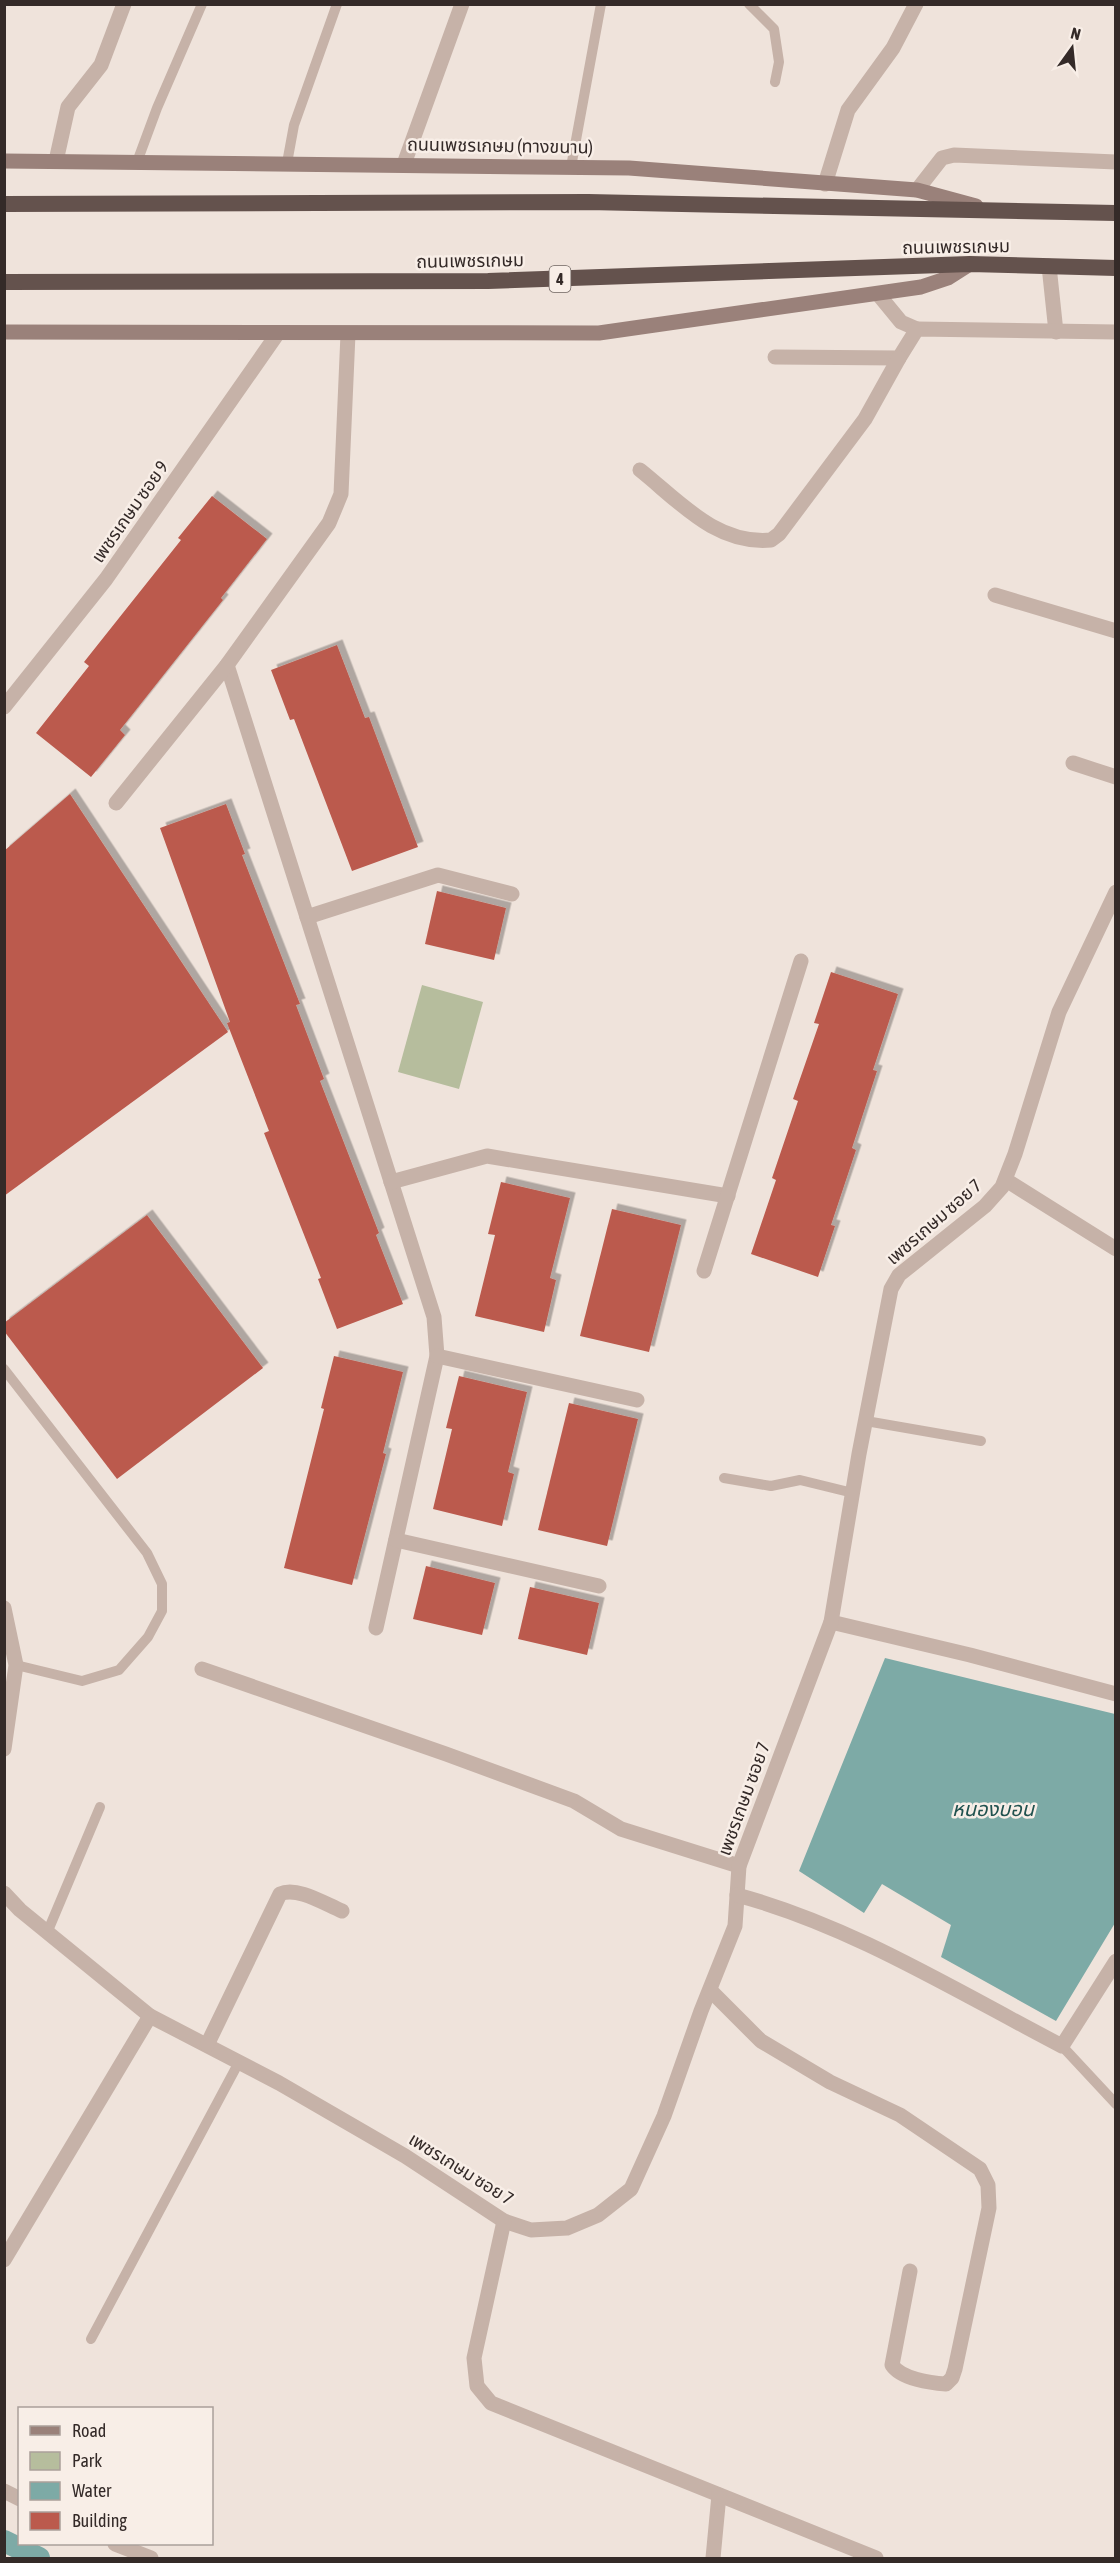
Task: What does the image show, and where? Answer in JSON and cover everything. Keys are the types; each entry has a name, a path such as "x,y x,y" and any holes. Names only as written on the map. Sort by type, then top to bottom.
{"highway":[{"name":"ถนนเพชรเกษม","path":"4,204 588,202 1116,213"},
{"name":"ถนนเพชรเกษม","path":"4,282 488,281 970,264 1116,268"}],"main road":[{"name":"ถนนเพชรเกษม (ทางขนาน)","path":"4,161 629,168 917,190 992,210"},
{"path":"4,332 599,333 921,287 948,278 970,264"}],"street":[{"path":"56,161 68,107 101,65 124,4"},
{"path":"404,164 462,4"},
{"path":"825,183 848,110 892,48 916,4"},
{"path":"917,190 942,158 954,155 1116,162"},
{"path":"1048,266 1056,332"},
{"path":"878,294 901,322 916,329 1116,332"},
{"path":"640,470 679,506 707,524 735,537 771,540 779,534 865,419 916,329"},
{"name":"เพชรเกษม ซอย 9","path":"4,707 106,579 278,333"},
{"path":"116,803 227,665 330,523 341,494 348,334"},
{"path":"775,357 899,358"},
{"path":"995,595 1116,632"},
{"path":"227,665 434,1317 436,1356 376,1628"},
{"path":"1073,763 1116,777"},
{"path":"307,917 438,875 512,894"},
{"name":"เพชรเกษม ซอย 7","path":"4,1893 47,1933 150,2016 240,2062 405,2156 504,2221 531,2230 567,2228 598,2215 631,2189 664,2116 735,1926 739,1866 831,1622 891,1289 899,1275 985,1206 1006,1180 1059,1012 1116,892"},
{"path":"704,1271 801,962"},
{"path":"391,1182 487,1156 728,1196"},
{"path":"1006,1180 1116,1249"},
{"path":"436,1356 637,1400"},
{"path":"396,1540 599,1586"},
{"path":"4,1608 16,1665 4,1749"},
{"path":"831,1622 970,1655 1116,1694"},
{"path":"202,1669 574,1801 621,1829 739,1866"},
{"path":"207,2045 280,1894 286,1891 295,1892 342,1911"},
{"path":"737,1895 785,1908 859,1941 1062,2046 1116,1961"},
{"path":"710,1990 761,2041 830,2082 900,2115 980,2169 988,2185 989,2208 955,2368 952,2378 946,2384 931,2383 896,2370 892,2365 910,2271"},
{"path":"4,2260 150,2016"},
{"path":"504,2221 474,2358 477,2386 491,2403 876,2559"},
{"path":"4,2491 18,2498"},
{"path":"713,2559 719,2495"},
{"path":"117,2545 151,2559"}],"lane":[{"path":"137,162 161,98 202,4"},
{"path":"287,163 294,125 337,4"},
{"path":"571,167 601,4"},
{"path":"749,4 774,29 779,62 775,82"},
{"path":"4,1369 147,1552 162,1584 162,1611 148,1637 119,1670 82,1681 16,1665"},
{"path":"866,1421 981,1441"},
{"path":"724,1478 771,1486 800,1480 853,1493"},
{"path":"47,1933 100,1807"},
{"path":"1062,2046 1116,2104"},
{"path":"91,2339 240,2062"}],"green space":[{"path":"422,985 483,1002 459,1089 398,1072"}],"water":[{"name":"หนองบอน","path":"885,1658 1115,1714 1115,1923 1056,2021 941,1957 951,1925 882,1884 864,1913 799,1871"}],"building":[{"path":"212,496 267,539 221,598 223,600 120,730 125,735 91,777 36,733 89,666 84,662 181,540 178,538"},
{"path":"337,645 365,718 369,717 418,847 352,871 294,719 290,720 271,670"},
{"path":"70,794 228,1032 4,1196 4,851"},
{"path":"226,804 245,854 242,855 300,1004 296,1005 324,1079 320,1081 379,1233 376,1235 403,1304 337,1329 318,1279 321,1278 264,1133 269,1131 227,1023 230,1022 160,828"},
{"path":"437,891 506,908 494,960 425,944"},
{"path":"831,972 898,994 873,1070 877,1071 852,1148 856,1150 831,1225 835,1226 818,1277 751,1254 776,1180 772,1178 798,1101 793,1099 819,1024 814,1023"},
{"path":"501,1182 570,1198 550,1278 556,1280 544,1332 475,1316 495,1235 488,1234"},
{"path":"612,1209 681,1225 649,1352 580,1336"},
{"path":"147,1215 263,1368 117,1479 4,1331 4,1323"},
{"path":"334,1356 403,1372 383,1453 386,1454 352,1585 284,1568 324,1409 321,1408"},
{"path":"459,1376 527,1392 508,1472 514,1474 502,1526 433,1509 452,1429 446,1428"},
{"path":"569,1403 638,1419 607,1546 538,1530"},
{"path":"426,1566 495,1583 482,1635 413,1619"},
{"path":"530,1587 599,1603 587,1655 518,1639"}],"waterway":[{"path":"4,2541 39,2558"}]}
